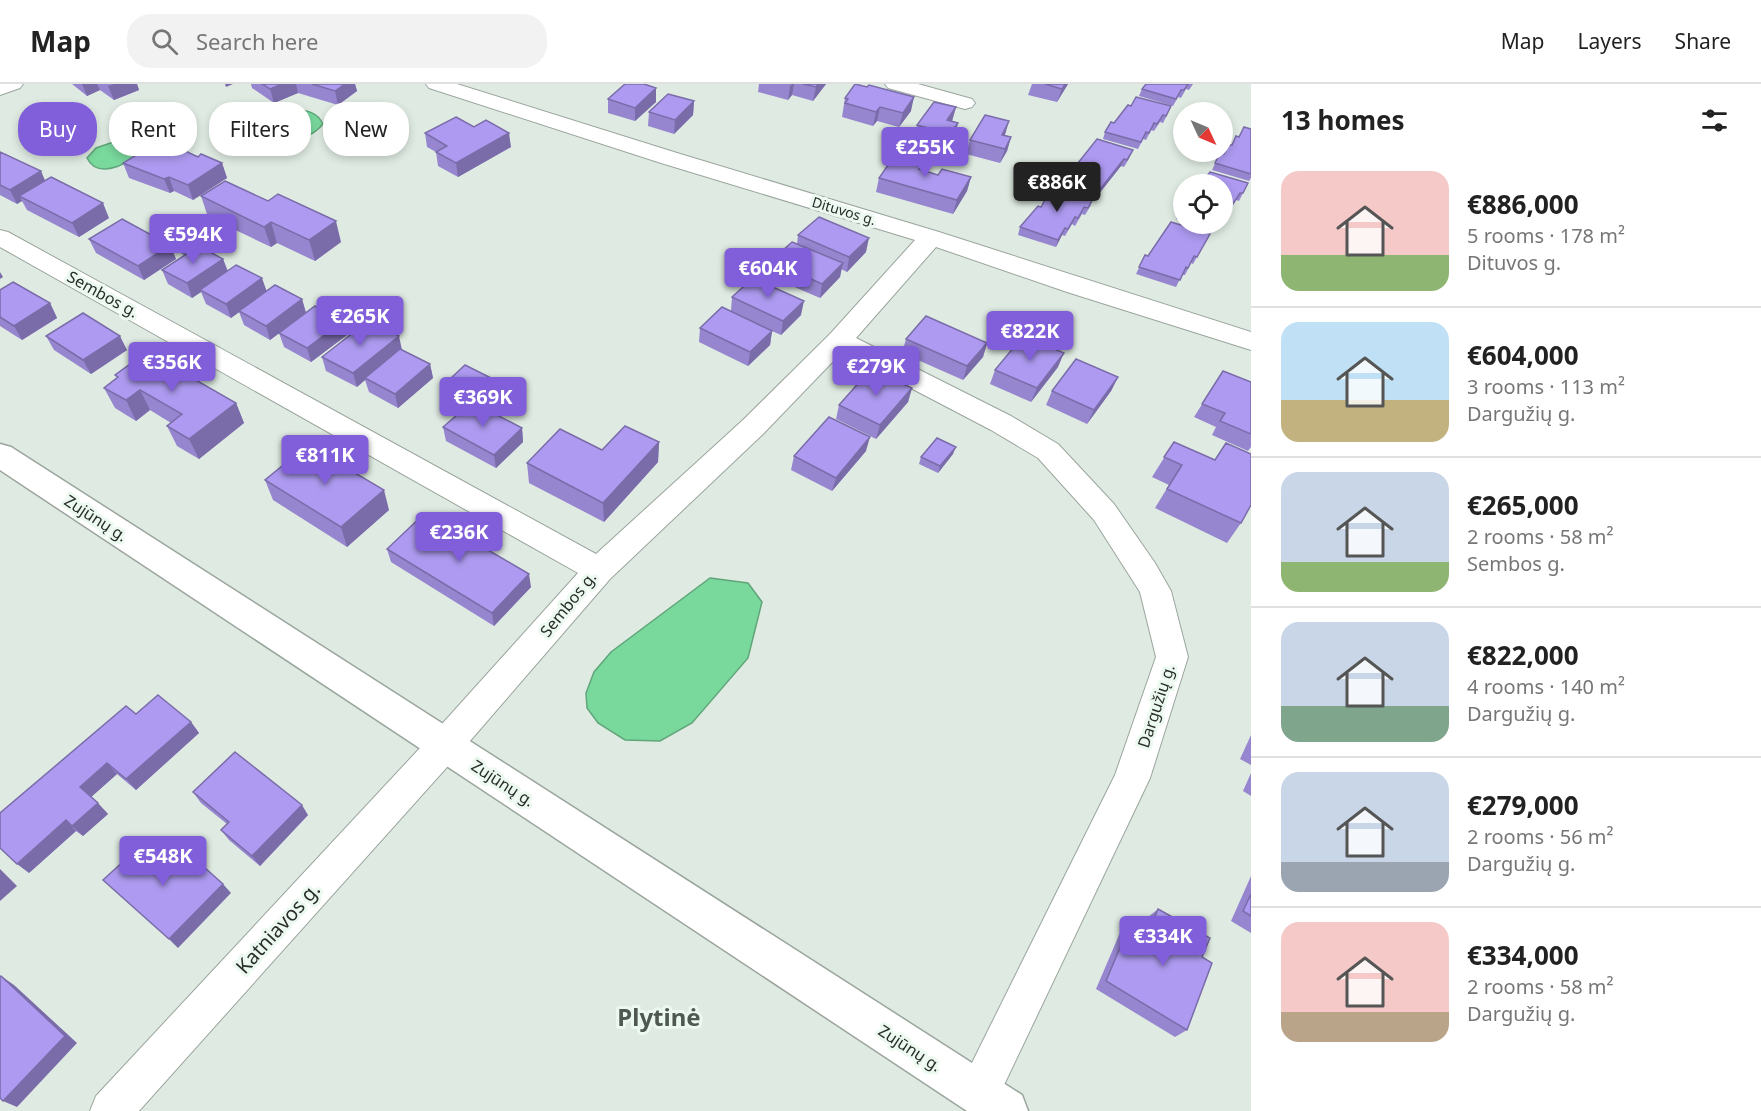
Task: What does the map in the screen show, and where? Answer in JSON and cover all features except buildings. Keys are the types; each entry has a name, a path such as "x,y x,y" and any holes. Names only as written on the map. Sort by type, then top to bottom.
{"main road":[{"name":"Zujūnų g.","path":"0,455 992,1102"}],"street":[{"path":"0,89 13,84"},
{"name":"Dituvos g.","path":"436,84 669,158 931,237 1251,341"},
{"path":"895,84 965,103"},
{"name":"Sembos g.","path":"0,237 599,570 445,746"},
{"path":"599,570 753,427 839,340 931,237"},
{"name":"Dargužių g.","path":"839,340 1001,423 1048,451 1104,512 1144,572 1155,591 1172,657 1132,778 992,1102"},
{"name":"Katniavos g.","path":"111,1111 445,746"}],"shaded area":[{"path":"311,113 317,116 323,124 311,133"},
{"path":"109,144 109,156 138,156 120,165 101,169 93,166 87,158 97,156 97,148"},
{"path":"710,578 748,583 762,602 748,658 692,723 660,741 625,740 598,723 587,708 586,693 594,672 611,652"}],"district":[{"name":"Plytinė","path":"659,1018"}]}
